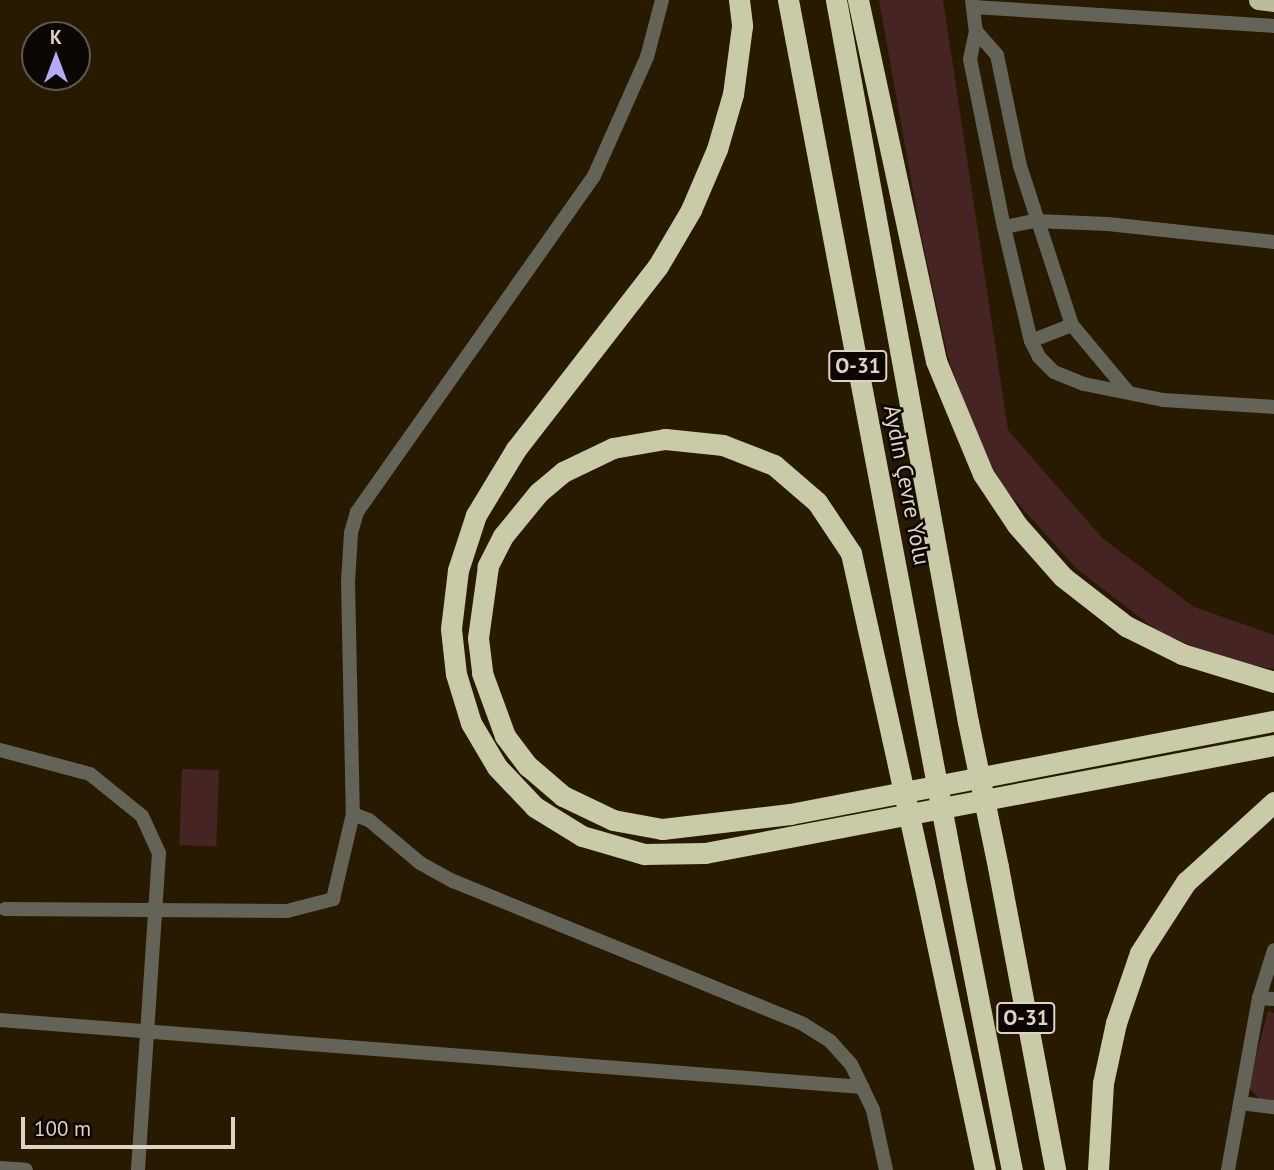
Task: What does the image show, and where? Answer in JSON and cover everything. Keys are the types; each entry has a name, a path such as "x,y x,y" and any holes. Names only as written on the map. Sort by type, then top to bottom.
{"highway":[{"path":"739,0 741,26 733,94 717,149 691,210 658,266 516,449 477,515 458,570 451,629 456,674 471,723 496,767 535,807 582,836 644,854 693,853 1274,745"},
{"name":"Aydın Çevre Yolu","path":"788,0 1012,1170"},
{"name":"Aydın Çevre Yolu","path":"836,0 968,722 1055,1170"},
{"path":"858,0 936,361 983,474 1017,525 1063,577 1126,626 1182,654 1274,682"},
{"path":"1258,0 1274,2"},
{"path":"985,1170 925,883 892,738 851,553 817,502 774,465 711,443 665,439 613,448 563,472 539,492 502,536 488,566 478,638 482,673 505,737 528,766 563,796 613,820 662,829 764,818 1274,721"},
{"path":"1098,1170 1103,1083 1116,1023 1140,953 1186,882 1274,802"}],"street":[{"path":"5,909 287,911 333,899 353,814 348,582 351,533 357,512 594,176 647,57 662,0"},
{"path":"1274,26 972,4 976,31 971,59 1004,227 1031,341 1054,372 1084,384 1163,400 1274,407"},
{"path":"976,31 997,55 1036,221 1072,325 1129,393"},
{"path":"1004,227 1036,221 1274,242"},
{"path":"1031,341 1072,325"},
{"path":"0,750 90,774 142,816 159,853 138,1170"},
{"path":"353,814 369,820 420,863 453,881 803,1024 830,1041 851,1064 873,1110 886,1170"},
{"path":"1228,1170 1259,998 1274,950"},
{"path":"1259,998 1274,999"},
{"path":"0,1020 862,1087"},
{"path":"1240,1103 1274,1107"},
{"path":"0,1168 26,1170"}],"shaded area":[{"path":"879,0 943,0 1008,430 1102,538 1194,607 1274,635 1274,669 1229,661 1159,632 1077,569 1004,488 974,432 948,357 920,230"},
{"path":"182,769 219,770 216,846 179,845"},
{"path":"1268,1011 1274,1013 1274,1100 1260,1099 1248,1087"}]}
